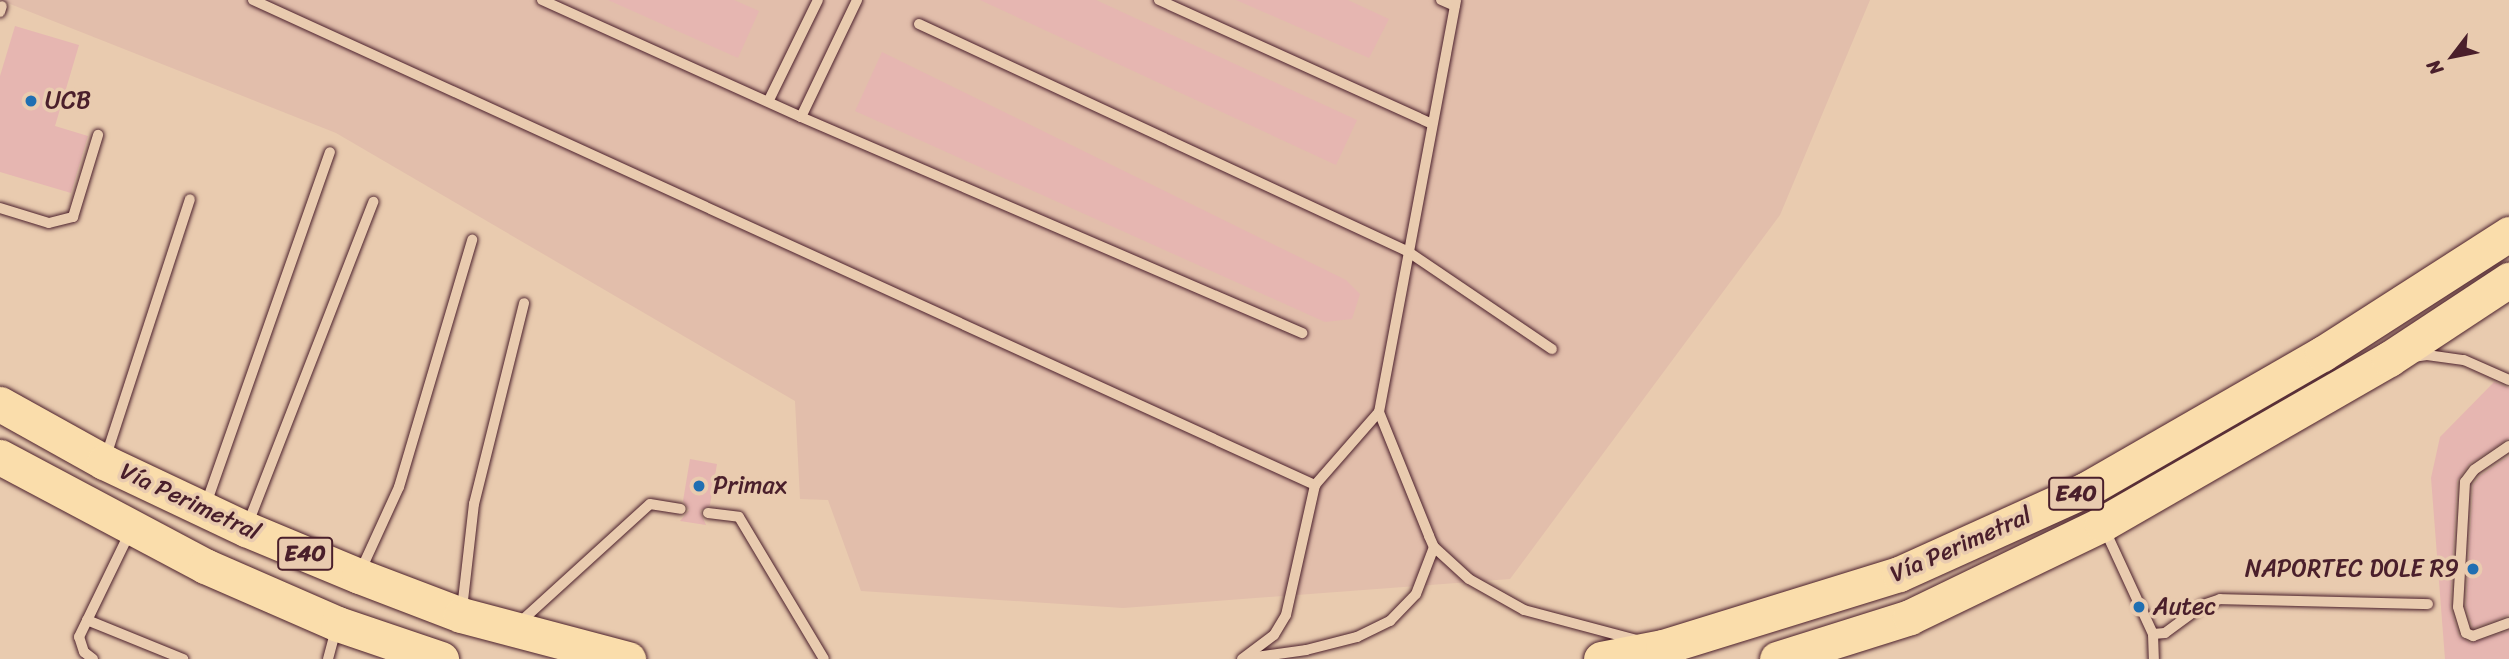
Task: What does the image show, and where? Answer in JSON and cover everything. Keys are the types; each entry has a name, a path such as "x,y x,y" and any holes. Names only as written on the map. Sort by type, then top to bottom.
{"highway":[{"name":"Vía Perimetral","path":"1601,659 1664,647 1899,574 2087,489 2322,354 2509,234"},
{"name":"Vía Perimetral","path":"1777,659 1910,617 2102,524 2389,359 2509,280"},
{"name":"Vía Perimetral","path":"0,404 104,462 246,528 359,576 461,615 628,659"},
{"name":"Vía Perimetral","path":"0,457 205,566 338,624 441,659"}],"lane":[{"path":"253,0 1315,485"},
{"path":"542,0 802,117 1302,333"},
{"path":"769,100 818,0"},
{"path":"802,117 857,0"},
{"path":"1158,0 1432,124"},
{"path":"1245,659 1274,635 1292,602 1315,485 1379,412 1407,251 1456,3 1441,0"},
{"path":"919,24 1407,251 1552,349"},
{"path":"0,208 49,223 73,217 98,135"},
{"path":"204,509 330,152"},
{"path":"104,462 190,199"},
{"path":"246,528 373,202"},
{"path":"359,576 399,487 472,240"},
{"path":"461,615 474,504 524,303"},
{"path":"2389,359 2427,355 2464,360 2509,380"},
{"path":"1379,412 1434,547 1469,579 1524,610 1664,647"},
{"path":"2509,446 2474,470 2465,482 2458,607 2466,632 2473,636 2509,622"},
{"path":"513,629 650,504 681,509"},
{"path":"708,513 739,517 824,659"},
{"path":"2102,524 2153,634 2154,659"},
{"path":"93,659 84,652 79,637 131,529"},
{"path":"1245,659 1306,650 1357,638 1390,621 1416,594 1434,547"},
{"path":"2153,634 2165,633 2203,605 2220,598 2428,604"},
{"path":"87,620 183,659"},
{"path":"328,659 338,624"}],"shaded area":[{"path":"0,0 1870,0 1780,215 1510,579 1123,608 861,591 828,500 800,499 795,401 336,133"}],"building":[{"path":"608,0 734,0 759,11 738,58"},
{"path":"980,0 1096,0 1357,120 1336,165"},
{"path":"1236,0 1348,0 1389,19 1369,58"},
{"name":"UCB","path":"15,26 79,45 55,126 88,136 71,193 0,172 0,76"},
{"path":"882,52 1346,280 1360,294 1352,319 1325,322 855,111"},
{"path":"2494,382 2509,388 2509,438 2469,464 2457,481 2450,607 2459,636 2470,643 2509,631 2509,659 2445,659 2431,478 2440,437"},
{"path":"2509,456 2509,615 2473,628 2466,606 2473,485 2480,476"},
{"name":"Primax","path":"690,459 717,464 710,505 700,511 706,525 680,521 689,510 683,501"}],"place":[{"name":"UCB","path":"31,101"},
{"name":"Primax","path":"699,486"},
{"name":"NAPORTEC DOLE R9","path":"2473,569"},
{"name":"Autec","path":"2139,607"}]}
